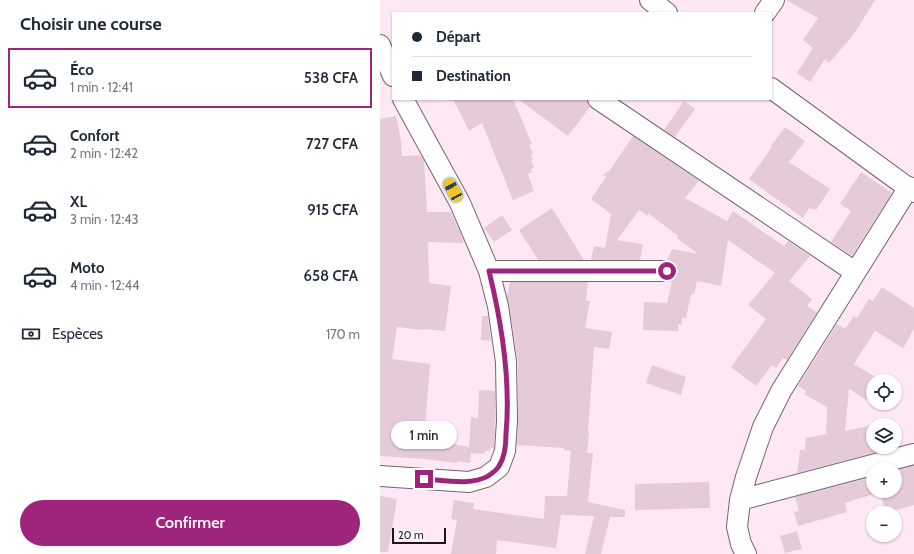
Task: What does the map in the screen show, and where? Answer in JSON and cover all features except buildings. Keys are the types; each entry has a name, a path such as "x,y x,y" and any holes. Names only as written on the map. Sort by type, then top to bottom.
{"street":[{"path":"650,0 667,12"},
{"path":"766,12 774,0"},
{"path":"380,45 392,74"},
{"path":"746,554 741,544 737,527 740,500 763,427 781,391 855,272 911,190 772,89"},
{"path":"380,476 469,482 486,477 499,467 505,451 508,421 506,362 498,306 489,271 460,204 404,100"},
{"path":"599,100 855,272"},
{"path":"489,271 667,271"},
{"path":"740,500 914,454"}],"route":[{"path":"424,479 469,482 486,477 499,467 505,451 508,421 506,362 498,306 489,271 667,271"}]}
